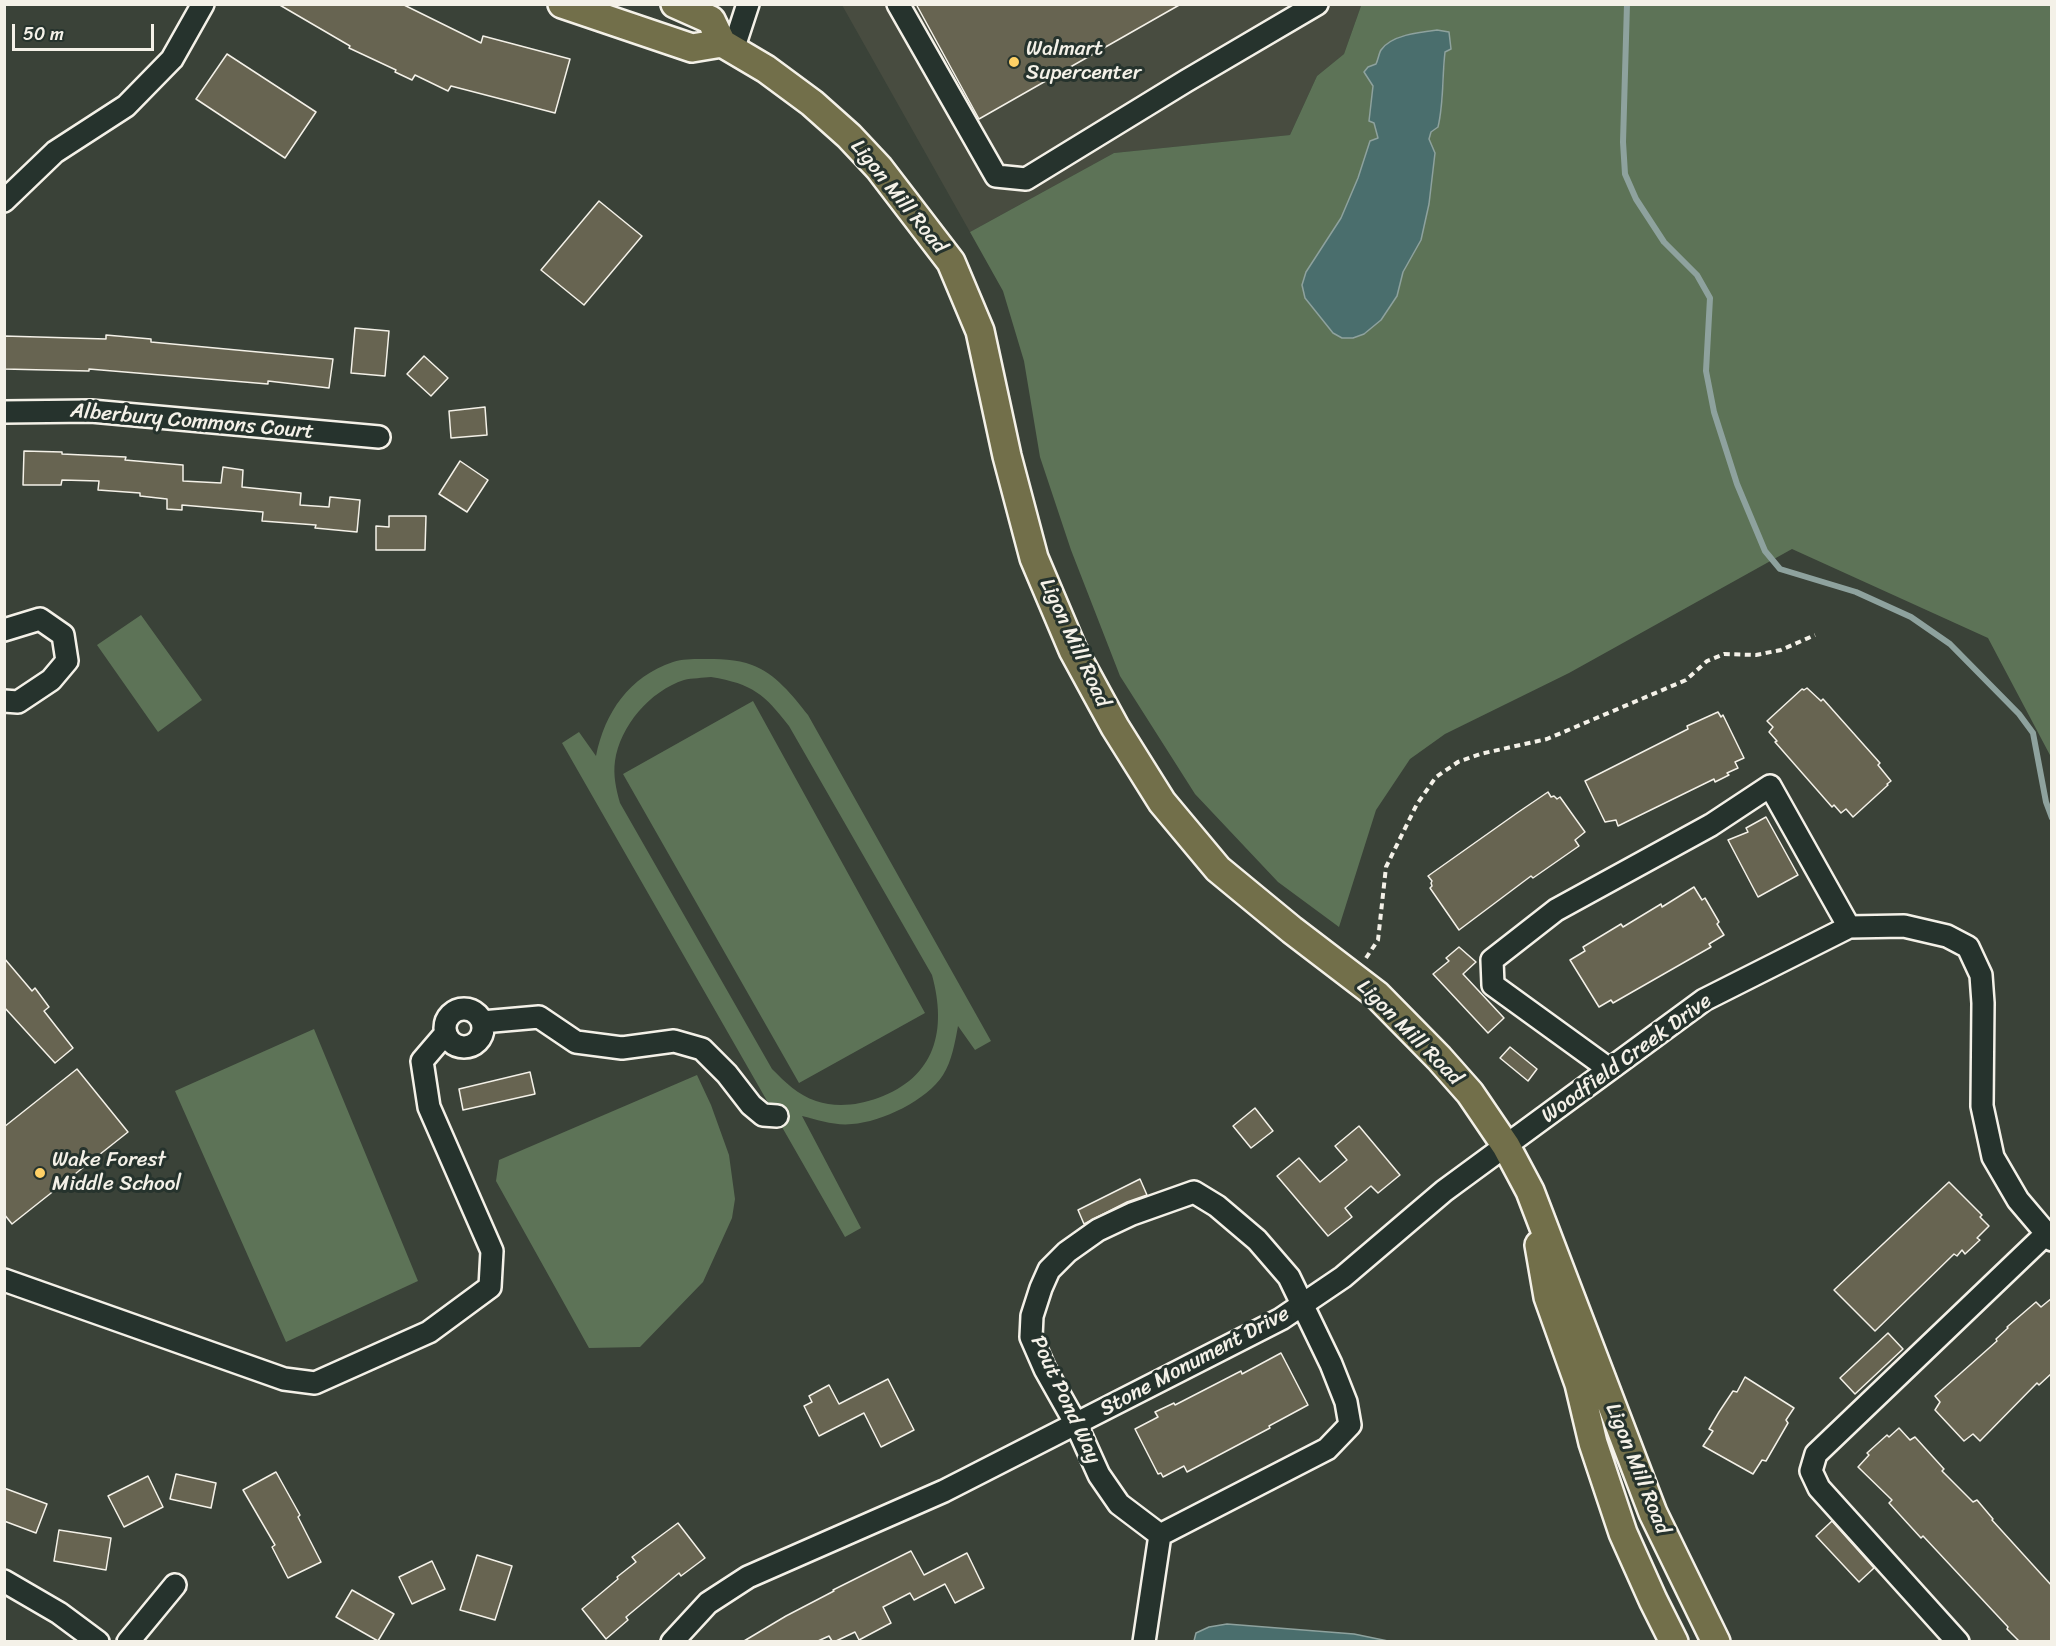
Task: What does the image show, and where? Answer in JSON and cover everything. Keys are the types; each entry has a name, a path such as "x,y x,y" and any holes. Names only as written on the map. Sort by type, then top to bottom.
{"main road":[{"path":"562,4 692,48 727,46"},
{"name":"Ligon Mill Road","path":"675,4 711,20 727,46 766,69 803,96 849,136 879,168 951,262 980,331 1007,456 1034,558 1073,650 1115,727 1162,802 1218,869 1377,995 1470,1093 1506,1146 1530,1191 1653,1513 1716,1641"},
{"name":"Ligon Mill Road","path":"1530,1191 1548,1297 1579,1384 1593,1443 1623,1533 1674,1641"}],"street":[{"path":"4,201 55,152 126,106 172,59 203,4"},
{"path":"727,46 748,4"},
{"path":"898,4 996,176 1026,179 1317,4"},
{"name":"Alberbury Commons Court","path":"4,412 91,411 379,437"},
{"path":"4,630 40,619 63,635 67,661 51,680 18,702 4,701"},
{"path":"1609,1069 1493,985 1492,960 1556,910 1711,825 1770,786 1849,927"},
{"name":"Woodfield Creek Drive","path":"1506,1146 1704,1000 1849,927 1904,926 1947,936 1968,947 1981,975 1982,1106 1993,1157 2018,1200 2049,1237 1816,1454 1811,1471 1819,1488 1958,1641"},
{"path":"4,1280 284,1379 315,1383 429,1332 490,1287 492,1251 429,1107 422,1061 446,1033 448,1039 459,1046 472,1045 482,1035 482,1022 539,1017 576,1042 622,1048 674,1041 702,1049 727,1074 751,1105 763,1115 777,1116"},
{"name":"Stone Monument Drive","path":"672,1641 708,1603 748,1578 944,1491 1281,1319 1343,1277 1444,1191 1506,1146"},
{"name":"Pout Pond Way","path":"1194,1192 1217,1206 1257,1240 1289,1277 1335,1373 1346,1402 1350,1425 1327,1449 1160,1534 1119,1504 1099,1475 1076,1424 1046,1369 1032,1337 1032,1316 1049,1270 1067,1252 1098,1230 1132,1214 1194,1192"},
{"path":"1144,1641 1160,1534"},
{"path":"4,1581 59,1613 98,1641"},
{"path":"128,1641 175,1585"}],"path":[{"path":"1364,961 1378,940 1386,867 1417,804 1436,777 1458,762 1480,754 1547,739 1686,680 1707,661 1724,654 1756,655 1773,652 1815,634"}],"shaded area":[{"path":"842,5 1364,5 1361,6 1344,54 1317,76 1290,135 1114,153 970,232"}],"green space":[{"path":"2051,5 2051,757 1988,638 1792,549 1569,673 1445,734 1410,759 1376,810 1339,927 1278,882 1195,794 1120,676 1071,550 1040,457 1024,361 1003,291 970,232 1114,153 1290,135 1317,76 1344,54 1361,6","holes":["1437,30 1451,48 1445,52 1438,127 1431,132 1429,139 1435,153 1429,204 1421,240 1403,272 1397,296 1381,320 1364,334 1353,338 1333,333 1305,298 1302,285 1306,272 1341,218 1358,178 1370,141 1378,138 1374,123 1369,121 1373,86 1368,67 1376,64 1381,50 1386,45 1414,33"]},
{"path":"141,615 202,700 158,732 97,645"},
{"path":"721,659 746,663 768,674 783,686 808,715 991,1041 975,1050 958,1026 951,1058 943,1075 926,1093 890,1114 864,1122 846,1124 802,1116 861,1228 845,1237 562,743 579,732 596,756 600,740 613,711 621,698 644,677 676,661","holes":["711,677 756,692 789,726 932,975 938,1014 937,1033 932,1049 925,1064 913,1078 898,1089 878,1098 847,1105 824,1103 798,1092 772,1069 620,803 615,782 615,761 623,735 639,712 660,692 684,680"]},
{"path":"753,701 925,1013 799,1083 623,774"},
{"path":"314,1029 418,1281 286,1342 175,1091"},
{"path":"697,1075 711,1105 729,1155 735,1199 732,1218 703,1282 640,1347 589,1348 496,1181 499,1160"}],"water":[{"path":"1437,30 1449,32 1451,49 1445,52 1438,127 1431,132 1429,139 1435,153 1429,204 1421,240 1403,272 1397,296 1381,320 1364,334 1353,338 1342,338 1333,333 1305,298 1302,285 1306,272 1341,218 1358,178 1370,141 1378,138 1374,123 1369,121 1373,86 1364,72 1368,67 1376,64 1381,50 1392,41 1406,35"},
{"path":"1227,1624 1354,1634 1388,1641 1194,1641 1196,1633 1209,1627"}],"building":[{"path":"278,4 402,4 481,43 483,36 570,59 555,113 451,86 448,91 415,75 412,80 349,48 350,46"},
{"name":"Walmart Supercenter","path":"916,4 1181,4 979,119"},
{"path":"227,54 316,112 285,158 196,99"},
{"path":"599,201 642,236 584,305 541,270"},
{"path":"355,328 389,331 385,376 351,373"},
{"path":"106,335 151,339 151,342 333,359 329,388 268,381 268,384 89,369 89,371 4,369 4,336 106,339"},
{"path":"424,356 448,378 431,396 407,374"},
{"path":"485,407 487,435 451,438 449,411"},
{"path":"24,451 126,457 125,460 183,465 183,481 221,483 223,467 243,470 242,487 301,493 300,505 329,507 330,497 360,500 357,532 315,528 316,525 262,521 263,512 182,505 182,510 167,509 167,499 140,496 140,493 98,490 99,481 62,480 61,485 23,485"},
{"path":"460,461 488,480 467,512 439,494"},
{"path":"389,516 426,516 425,550 376,550 376,526 389,527"},
{"path":"1807,688 1821,701 1823,699 1880,763 1878,765 1891,781 1853,817 1846,809 1841,813 1834,805 1832,807 1775,742 1777,741 1769,732 1773,727 1767,721 1802,689"},
{"path":"1718,712 1721,717 1723,715 1744,758 1735,762 1738,768 1715,782 1714,779 1618,826 1616,820 1605,822 1585,781 1688,729 1687,726"},
{"path":"1548,792 1551,797 1554,796 1557,799 1560,797 1585,832 1575,840 1579,846 1533,878 1531,876 1459,930 1430,888 1432,881 1428,876"},
{"path":"1766,817 1798,875 1758,897 1728,840 1748,832 1746,828"},
{"path":"1694,887 1702,900 1705,898 1724,935 1709,944 1711,947 1613,1003 1611,1000 1599,1007 1570,960 1585,951 1583,947 1621,924 1623,927"},
{"path":"1459,947 1476,962 1463,974 1504,1018 1488,1033 1433,974 1449,961 1446,958"},
{"path":"4,958 32,991 35,988 49,1007 44,1011 73,1048 55,1063 4,1007"},
{"path":"1510,1047 1537,1069 1528,1081 1500,1058"},
{"name":"Wake Forest Middle School","path":"77,1069 128,1132 12,1224 4,1214 4,1127"},
{"path":"530,1072 535,1094 463,1110 459,1089"},
{"path":"1255,1108 1273,1131 1251,1148 1233,1126"},
{"path":"1359,1126 1400,1175 1378,1193 1371,1186 1345,1208 1352,1217 1328,1236 1277,1176 1299,1158 1320,1182 1347,1160 1335,1146"},
{"path":"1140,1179 1147,1195 1127,1202 1084,1224 1078,1210"},
{"path":"1949,1182 1982,1215 1980,1217 1989,1226 1977,1238 1980,1240 1965,1254 1962,1250 1957,1256 1954,1254 1875,1331 1834,1290"},
{"path":"2052,1298 2052,1373 2039,1385 2037,1383 1980,1441 1973,1434 1964,1441 1935,1410 1940,1402 1935,1396 1997,1341 1996,1339 2007,1327 2036,1302 2041,1307"},
{"path":"1888,1333 1903,1349 1855,1394 1840,1378"},
{"path":"1281,1353 1308,1405 1187,1472 1184,1466 1163,1477 1161,1473 1158,1474 1135,1429 1158,1417 1155,1412 1174,1403 1175,1405 1241,1371 1242,1374"},
{"path":"1745,1377 1794,1408 1766,1461 1762,1460 1753,1474 1703,1446 1713,1431 1709,1429 1719,1412 1733,1391 1737,1392"},
{"path":"888,1379 914,1430 881,1447 864,1413 819,1436 804,1406 812,1402 809,1396 829,1385 839,1404"},
{"path":"1899,1428 1910,1440 1915,1437 1944,1469 1942,1471 1973,1502 1977,1500 1992,1520 2052,1586 2052,1641 2019,1641 1923,1536 1921,1538 1889,1503 1892,1500 1858,1467 1869,1455 1867,1453 1887,1435 1889,1437"},
{"path":"276,1472 300,1515 298,1517 321,1562 288,1578 272,1547 275,1545 243,1490"},
{"path":"176,1474 216,1483 211,1508 170,1499"},
{"path":"148,1476 163,1507 124,1527 108,1496"},
{"path":"4,1488 47,1504 36,1533 4,1521"},
{"path":"1832,1521 1874,1568 1859,1582 1816,1536"},
{"path":"678,1523 705,1558 681,1576 679,1573 626,1617 628,1620 606,1639 582,1609 636,1562 632,1557"},
{"path":"59,1530 111,1538 106,1570 54,1561"},
{"path":"911,1551 924,1575 967,1553 984,1588 955,1603 945,1584 914,1600 910,1593 883,1607 891,1623 859,1640 855,1632 836,1641 832,1641 829,1636 818,1641 744,1641 833,1590"},
{"path":"477,1555 512,1566 495,1620 460,1610"},
{"path":"432,1561 445,1589 412,1604 399,1577"},
{"path":"352,1590 394,1614 378,1641 336,1617"}],"waterway":[{"path":"1627,4 1623,142 1625,174 1636,199 1664,242 1697,275 1710,298 1706,371 1714,412 1737,484 1765,551 1780,569 1856,592 1911,617 1950,644 2019,714 2033,733 2046,802 2052,818"}],"place":[{"name":"Walmart Supercenter","path":"1014,62"},
{"name":"Wake Forest Middle School","path":"40,1173"}]}
